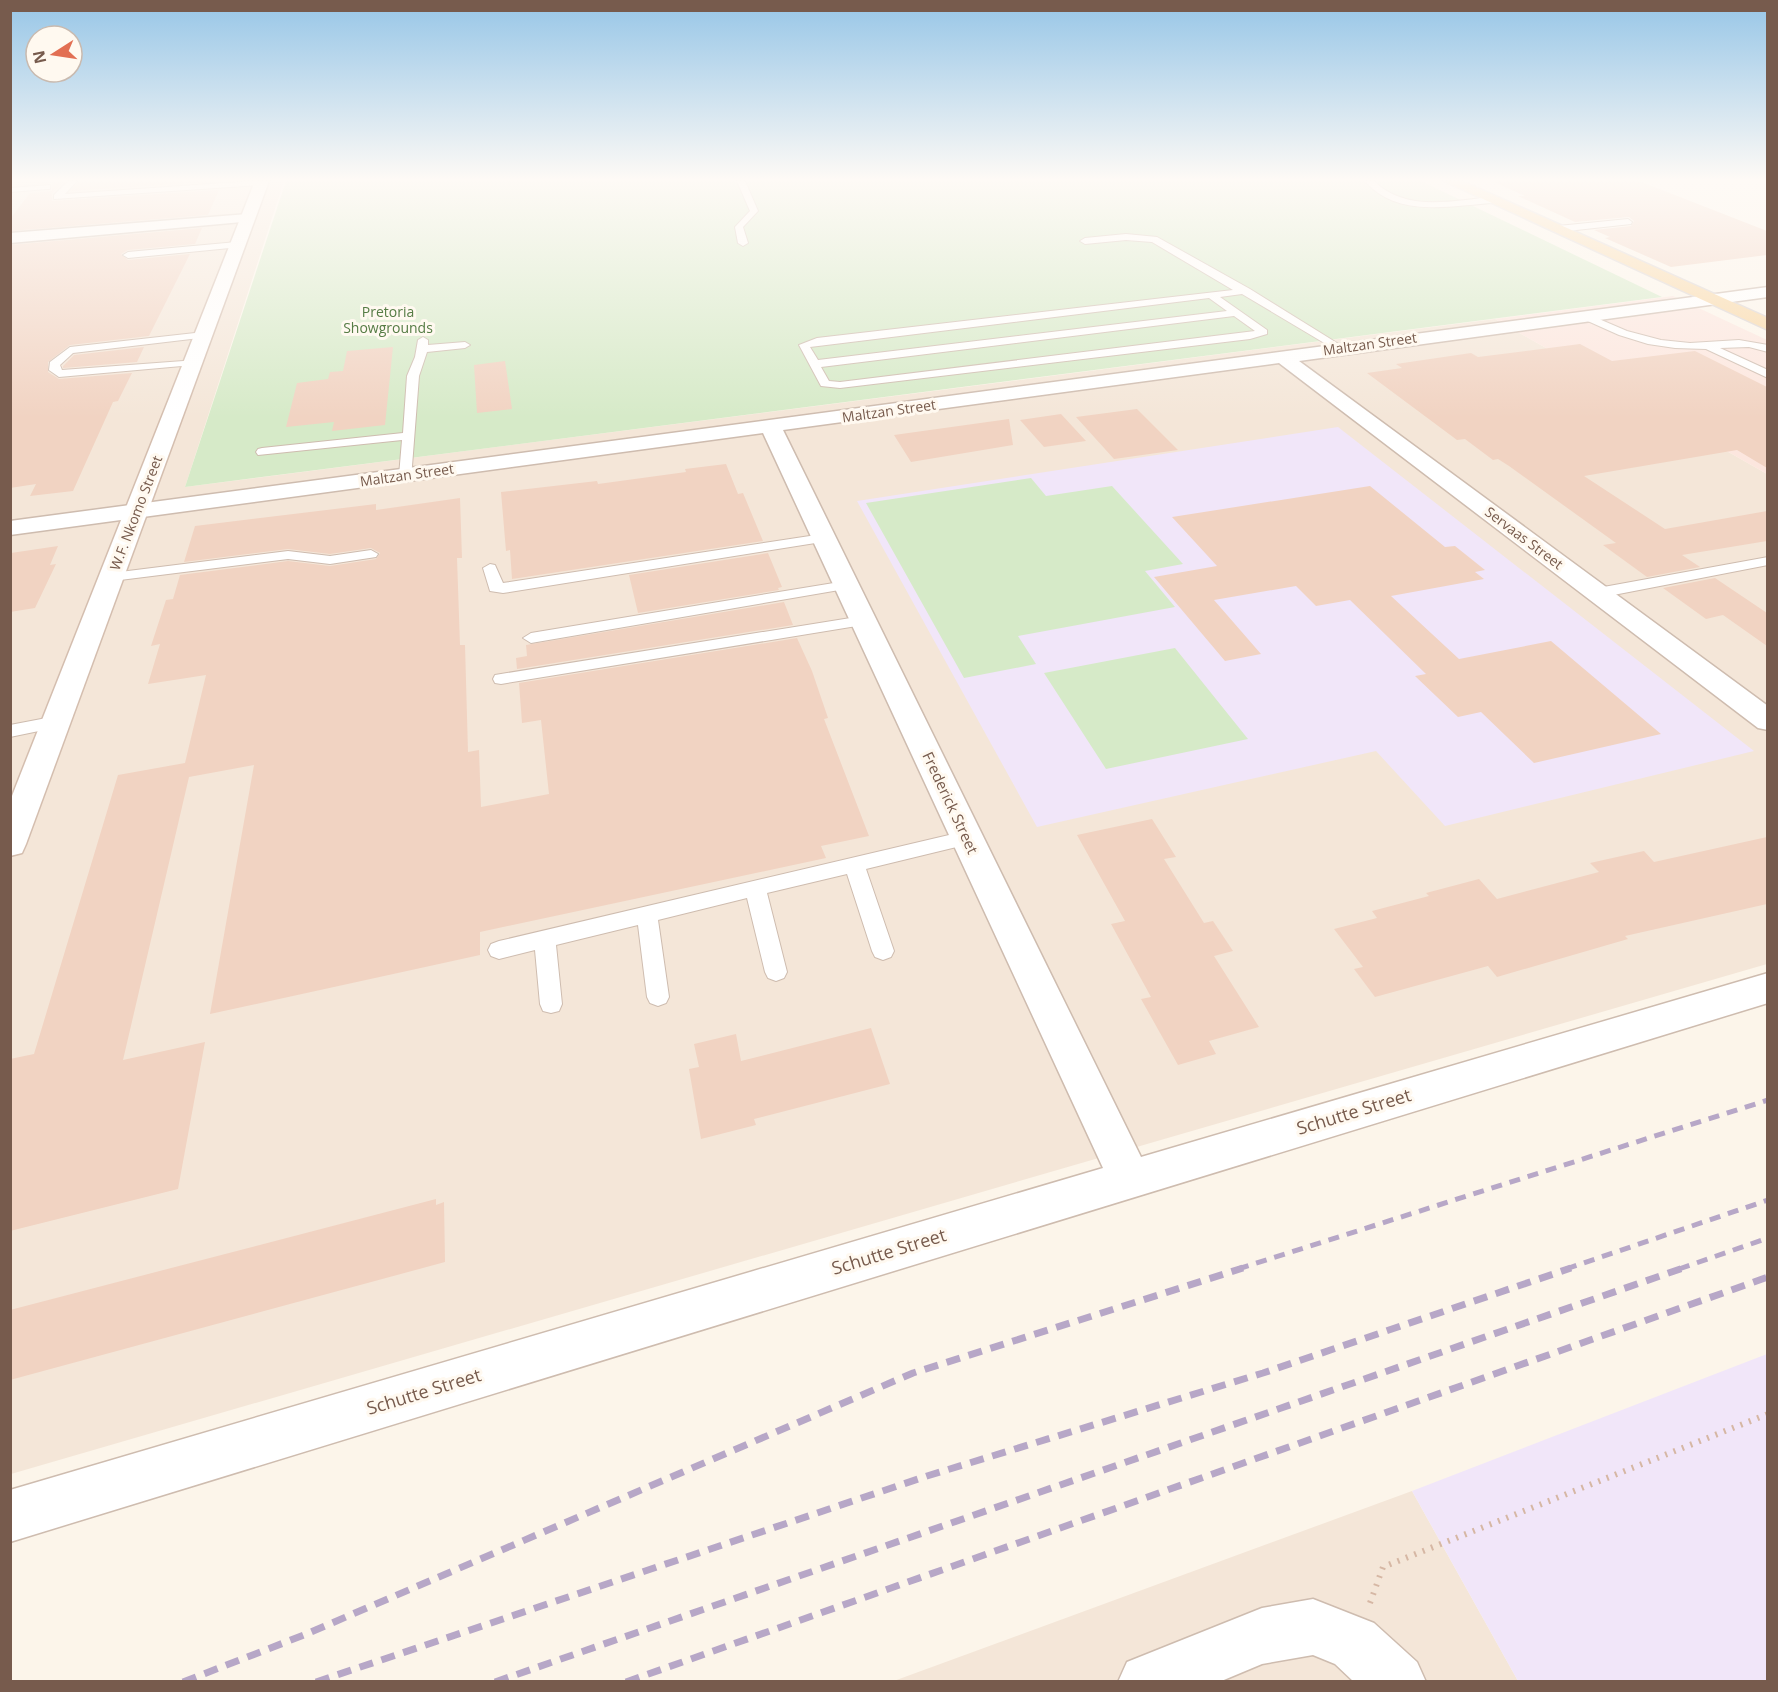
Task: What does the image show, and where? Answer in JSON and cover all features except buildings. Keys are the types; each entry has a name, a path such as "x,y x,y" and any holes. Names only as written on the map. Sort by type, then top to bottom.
{"main road":[{"path":"1626,260 1767,325"}],"street":[{"name":"W.F. Nkomo Street","path":"10,844 232,260"},
{"name":"Maltzan Street","path":"10,528 1767,292"},
{"name":"Servaas Street","path":"1281,356 1767,721"},
{"name":"Frederick Street","path":"771,427 1130,1179"},
{"name":"Schutte Street","path":"10,1516 1767,987"},
{"path":"1147,1682 1262,1636 1313,1628 1354,1642 1397,1682"}],"lane":[{"path":"1191,260 1340,348"},
{"path":"1212,296 1263,332 1250,336 840,385 825,384 804,345 1246,291"},
{"path":"814,364 1237,313"},
{"path":"1584,316 1635,339 1666,345 1709,347 1754,344 1767,349"},
{"path":"406,476 413,376 421,357 422,344 465,349 463,331"},
{"path":"194,362 59,374 54,364 70,350 204,335"},
{"path":"1709,347 1767,375"},
{"path":"261,452 409,436"},
{"path":"490,568 492,584 495,588 502,588 823,538"},
{"path":"112,577 288,555 330,560 371,554"},
{"path":"1598,593 1767,561"},
{"path":"531,638 846,585"},
{"path":"501,679 863,621"},
{"path":"10,730 57,722"},
{"path":"499,950 966,838"},
{"path":"854,864 883,951"},
{"path":"755,888 776,972"},
{"path":"647,914 658,997"},
{"path":"545,939 551,1004"}],"path":[{"path":"1354,1642 1383,1567 1767,1414"}],"shaded area":[{"path":"11,260 258,260 185,487 1495,319 1767,474 1767,964 11,1474"},
{"path":"1673,296 1767,340 1767,474 1495,319"},
{"path":"1338,427 1754,751 1445,826 1376,751 1037,827 857,501"},
{"path":"1767,1354 1767,1681 1518,1681 1412,1491"},
{"path":"1412,1491 1518,1681 891,1682"}],"green space":[{"name":"Pretoria Showgrounds","path":"260,260 1585,260 1662,297 185,487"},
{"path":"1031,478 1046,496 1112,486 1183,564 1145,571 1175,607 1018,636 1036,664 964,678 866,503"},
{"path":"1175,648 1248,739 1106,769 1044,673"}],"railway":[{"path":"1238,1269 1768,1100"},
{"path":"1566,1269 1768,1200"},
{"path":"1679,1269 1768,1238"},
{"path":"183,1682 304,1635 913,1373 1243,1268"},
{"path":"316,1682 927,1476 1263,1373 1571,1268"},
{"path":"495,1682 1683,1268"},
{"path":"626,1682 1768,1277"}]}
